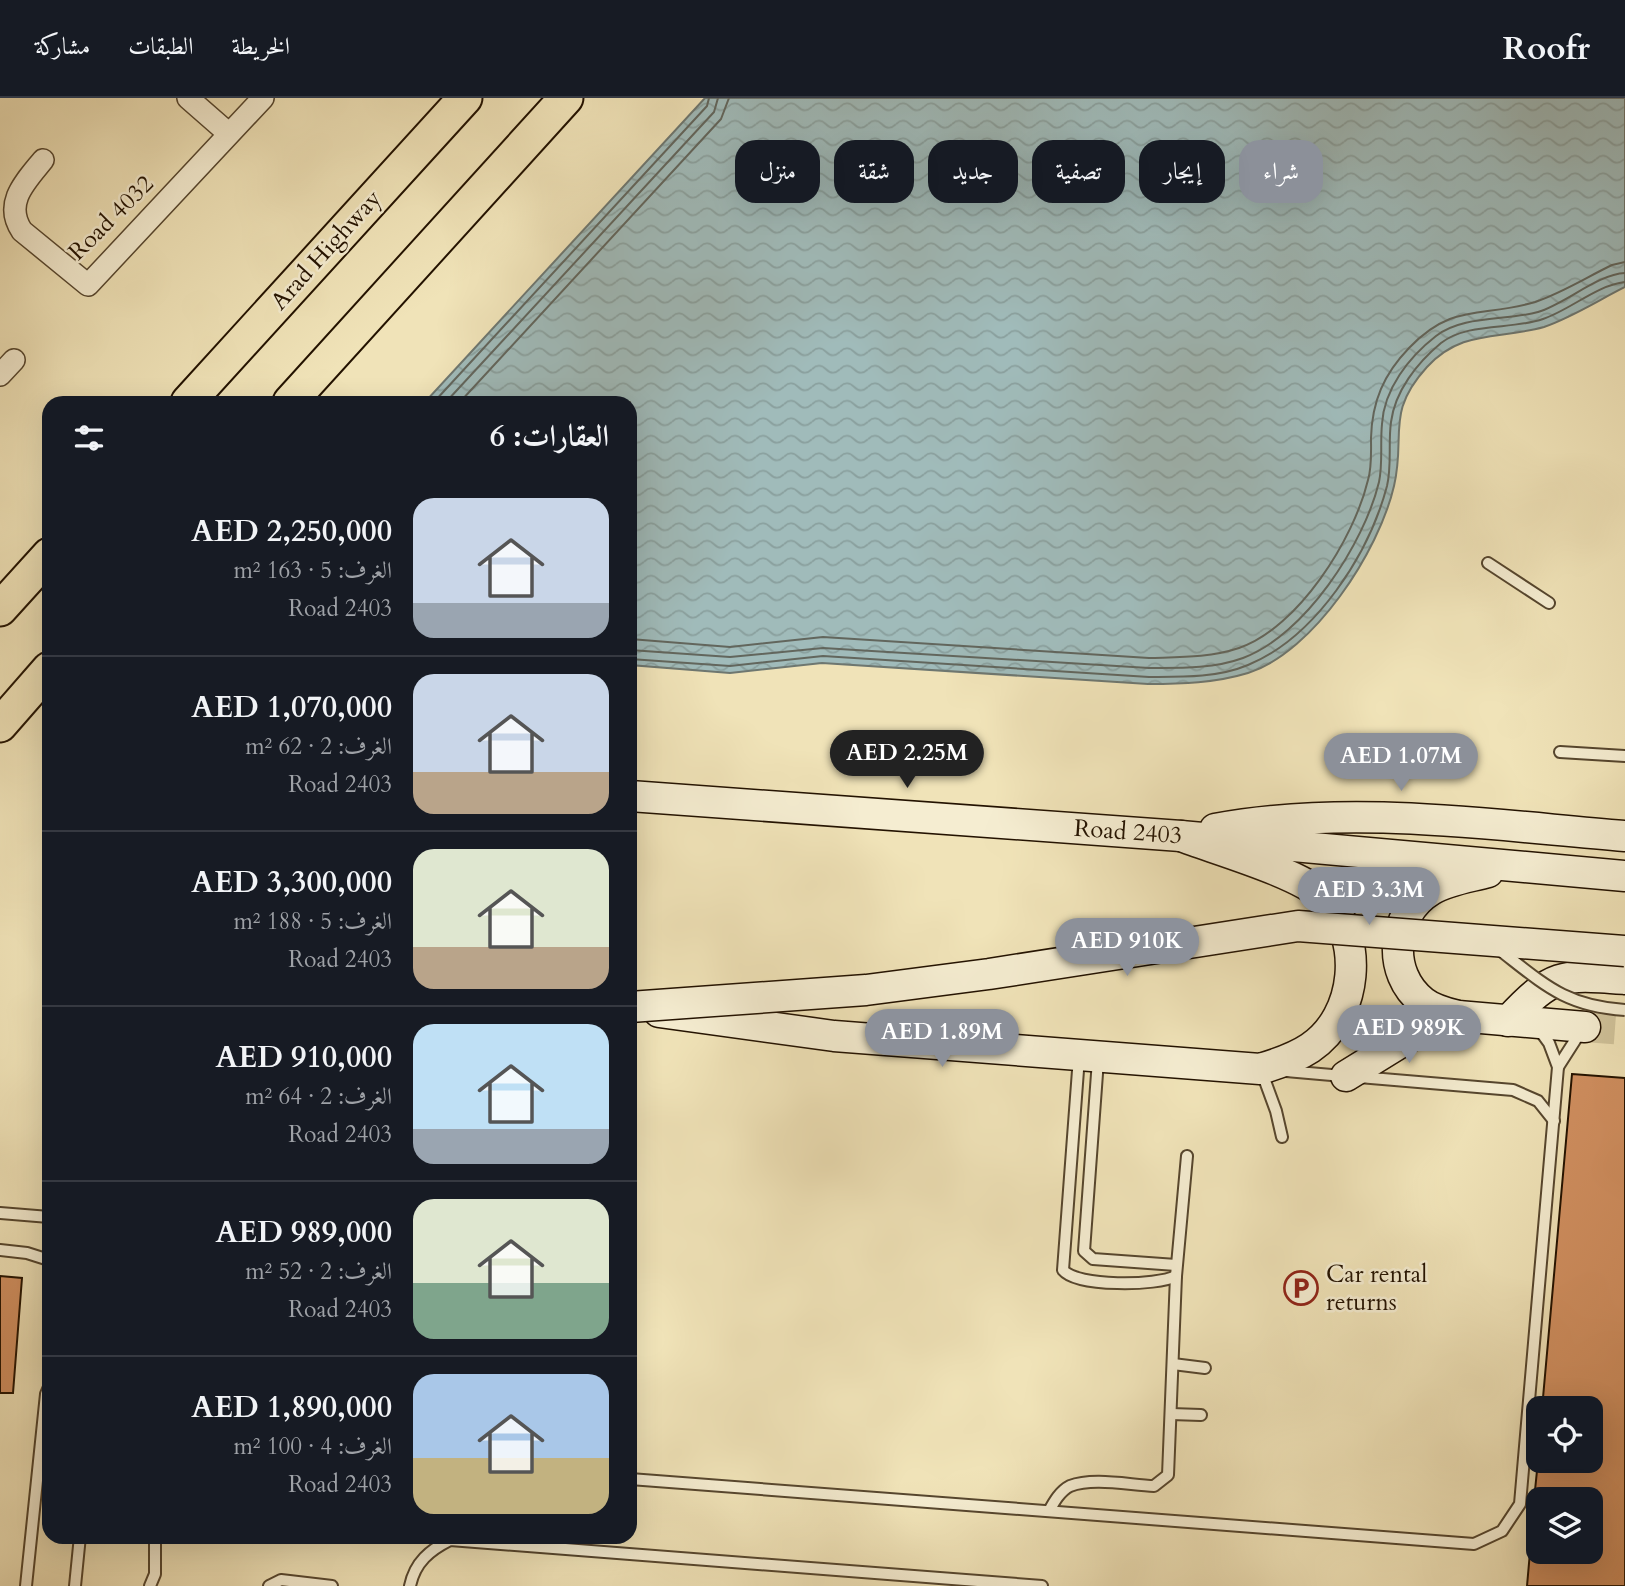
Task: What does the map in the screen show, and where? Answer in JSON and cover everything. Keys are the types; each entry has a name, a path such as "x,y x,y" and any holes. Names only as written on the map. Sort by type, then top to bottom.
{"main road":[{"name":"Arad Highway","path":"193,396 465,98"},
{"path":"295,396 566,98"},
{"path":"0,609 42,564"},
{"path":"0,725 42,677"},
{"path":"0,734 42,701"},
{"name":"Road 2403","path":"637,797 1181,836 1625,876"},
{"path":"1181,836 1276,819 1349,816 1625,836"},
{"path":"637,1008 834,1036 1260,1069 1311,1048 1336,1022 1349,990 1351,955 1341,922 1323,896 1291,878 1181,836"},
{"path":"1458,1016 1432,1007 1410,989 1401,972 1397,954 1401,926 1413,906 1430,890 1509,867"},
{"path":"637,1006 866,990 989,974 1298,926 1625,951"},
{"path":"1591,948 1603,959 1625,966"},
{"path":"1521,1022 1540,989 1564,977 1576,975 1625,979"},
{"path":"1346,1076 1440,1018 1458,1016 1585,1027"}],"street":[{"path":"188,98 228,133"},
{"name":"Road 4032","path":"43,160 19,191 14,202 16,224 88,285 263,98"}],"lane":[{"path":"1488,563 1549,603"},
{"path":"1559,752 1625,756"},
{"path":"1490,942 1563,996 1584,1005 1625,1010"},
{"path":"637,1480 1474,1544 1502,1531 1520,1504 1558,1067 1549,1043 1521,1022"},
{"path":"1558,1067 1585,1027"},
{"path":"1089,1055 1063,1270 1075,1278 1142,1284 1159,1283 1176,1271"},
{"path":"1089,1055 1084,1251 1093,1259 1176,1271"},
{"path":"1282,1137 1276,1111 1260,1069 1513,1090 1538,1101 1554,1121"},
{"path":"1049,1511 1057,1497 1070,1486 1090,1483 1154,1486 1168,1475 1176,1271 1187,1156"},
{"path":"0,1213 42,1216"},
{"path":"0,1250 42,1258"},
{"path":"1172,1364 1205,1368"},
{"path":"1171,1414 1201,1415"},
{"path":"26,1586 42,1432"},
{"path":"75,1586 79,1544"},
{"path":"150,1586 155,1574 155,1544"},
{"path":"410,1586 420,1561 442,1544"},
{"path":"501,1544 1042,1586"},
{"path":"268,1586 281,1580 332,1586"}],"water":[{"path":"705,98 1625,98 1625,287 1544,327 1467,341 1440,355 1427,367 1414,383 1401,411 1394,486 1386,512 1359,568 1319,622 1297,644 1273,662 1248,673 1198,682 1148,684 822,663 730,673 637,666 637,396 431,396"}],"building":[{"path":"1572,1074 1625,1078 1625,1586 1527,1586 1529,1564 1603,1564 1603,1487 1535,1487 1537,1473 1603,1473 1603,1396 1543,1396"},
{"path":"0,1276 22,1278 13,1393 0,1393"}],"tunnel":[{"path":"1585,1027 1625,1030"}],"place":[{"name":"Car rental returns","path":"1301,1288"}]}
